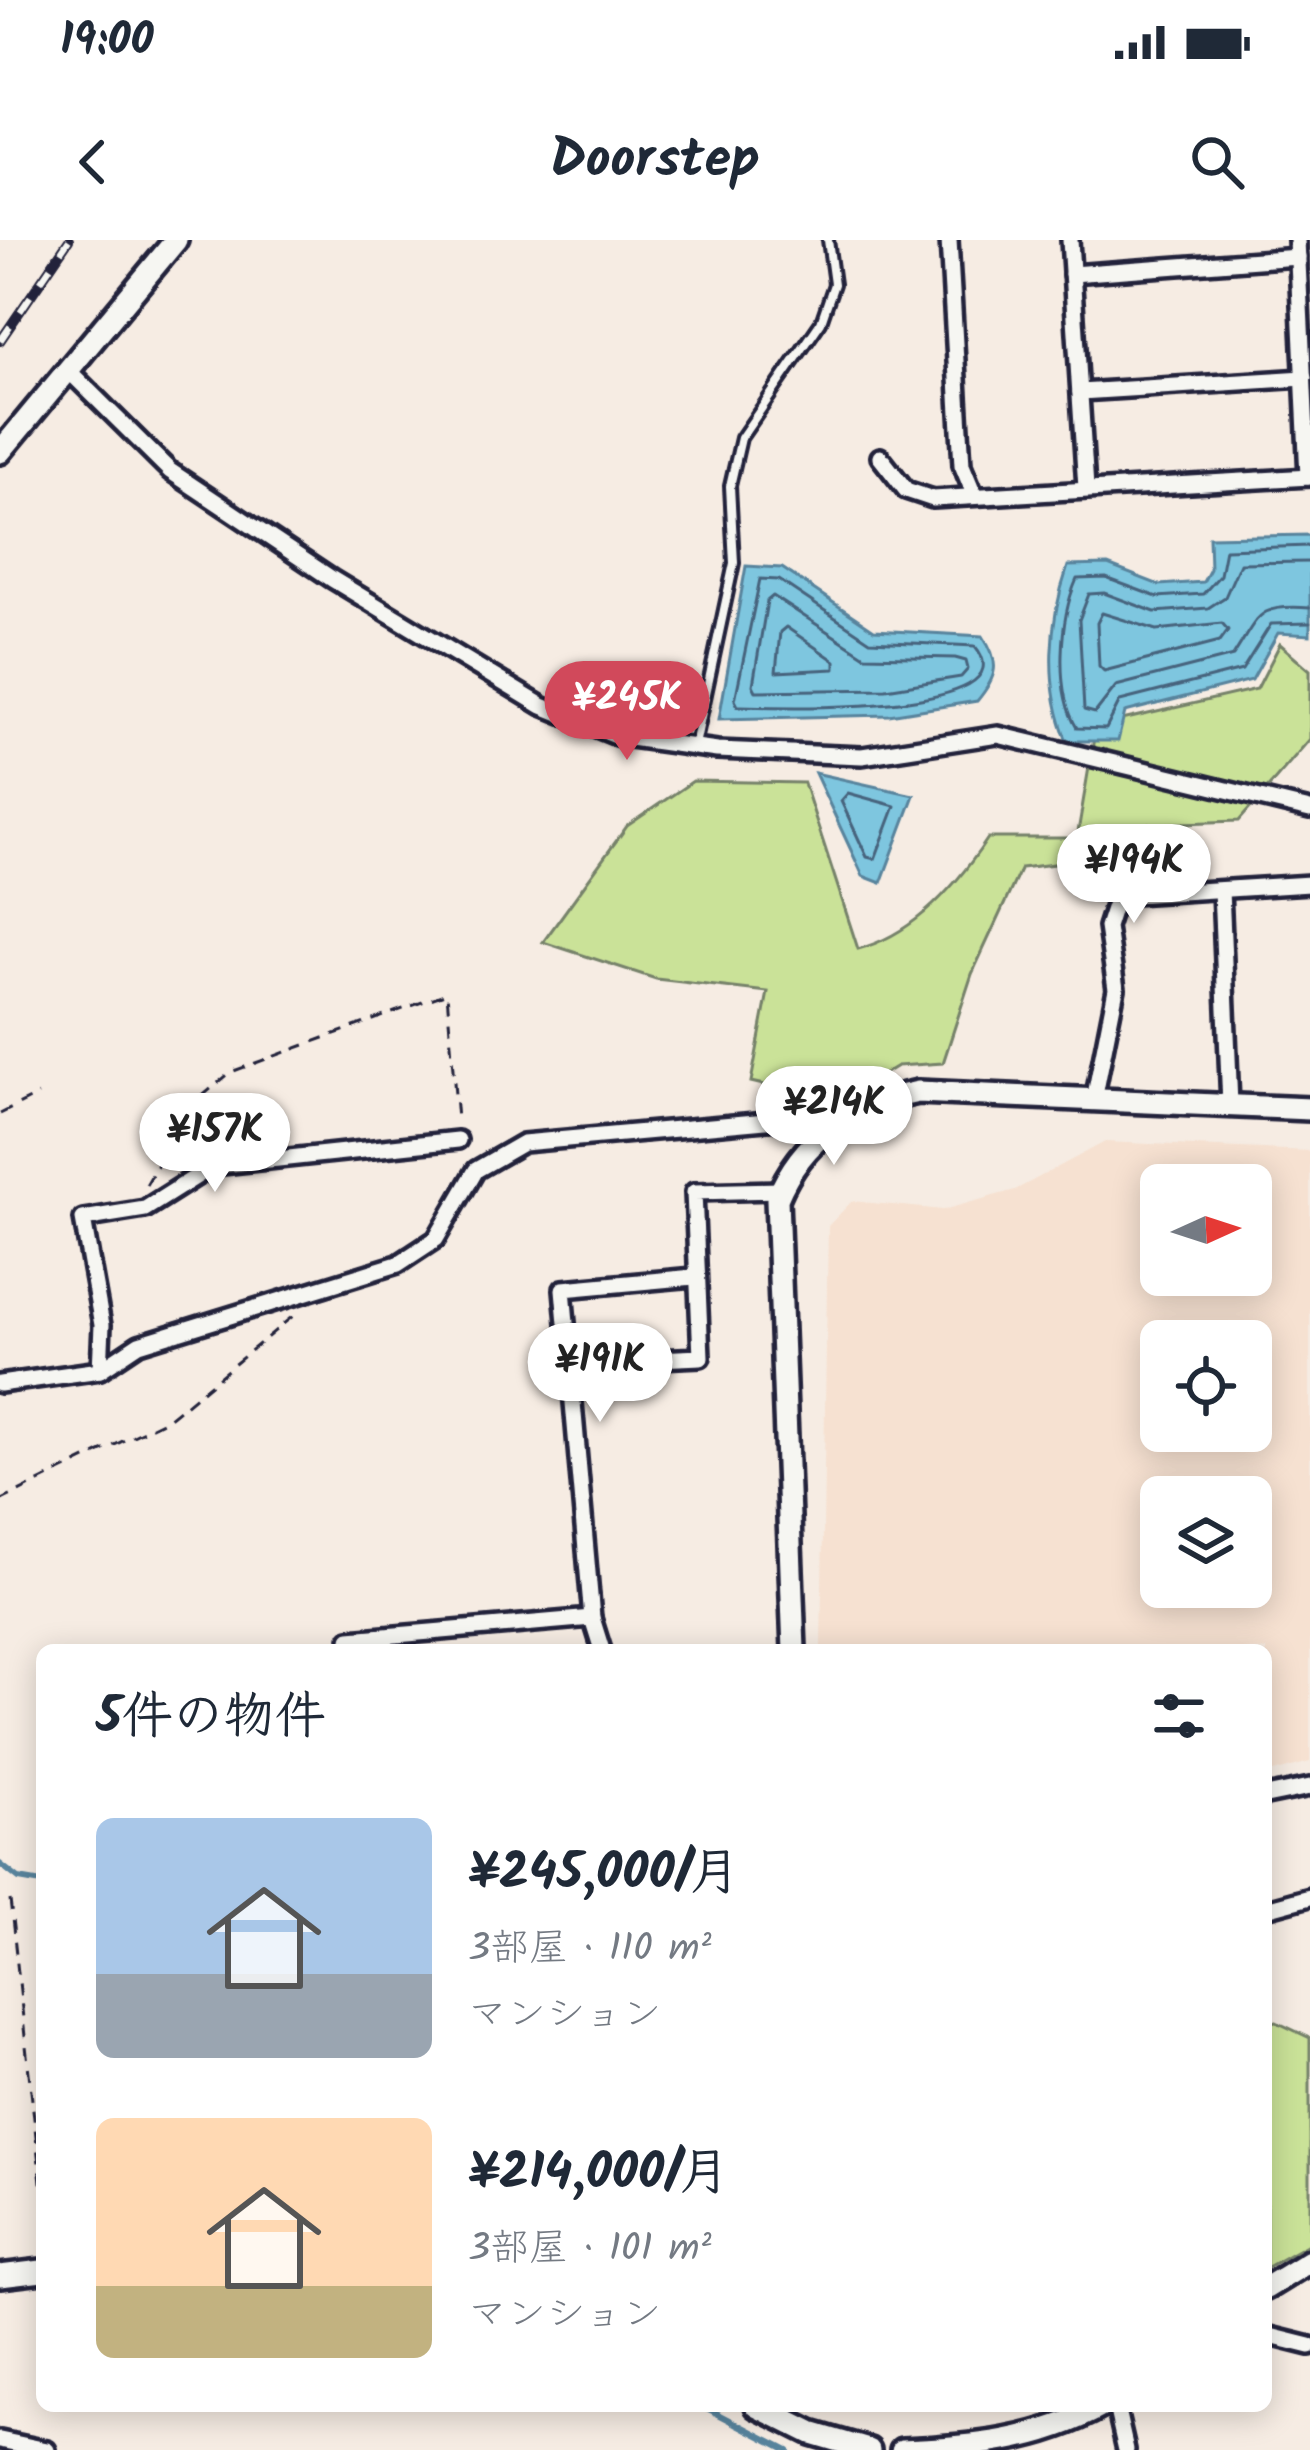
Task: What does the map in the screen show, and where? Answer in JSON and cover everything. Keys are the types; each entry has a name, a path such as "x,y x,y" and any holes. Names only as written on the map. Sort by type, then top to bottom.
{"street":[{"path":"0,452 176,240"},
{"path":"949,240 962,465 974,494"},
{"path":"1070,240 1086,488"},
{"path":"880,458 906,490 933,499 1309,477 1298,249 1072,274"},
{"path":"68,369 170,471 332,579 542,706 616,736 862,756 998,735 1310,810"},
{"path":"1080,392 1304,378"},
{"path":"1094,1100 1116,989 1107,927 1118,896 1310,884"},
{"path":"1221,890 1230,1106"},
{"path":"0,1384 100,1370 139,1344 398,1264 436,1239 476,1170 523,1143 844,1114 873,1101 918,1092 1310,1109"},
{"path":"794,1644 777,1270 781,1190 787,1176 844,1114"},
{"path":"100,1370 102,1324 83,1219 136,1210 213,1166 458,1140"},
{"path":"569,1363 701,1357 694,1277 694,1192 781,1190"},
{"path":"600,1644 592,1618 563,1289 694,1277"},
{"path":"350,1639 592,1618"},
{"path":"1272,1795 1310,1787"},
{"path":"1272,1904 1310,1897"},
{"path":"1272,2284 1310,2260"},
{"path":"0,2276 36,2273"},
{"path":"1272,2337 1310,2346"},
{"path":"770,2412 811,2433 869,2450"},
{"path":"902,2450 961,2447 1043,2433 1089,2412"},
{"path":"1117,2412 1126,2450"},
{"path":"0,2440 46,2450"}],"lane":[{"path":"695,745 734,563 730,487 741,439 820,322 834,284 828,240"}],"path":[{"path":"136,1210 193,1104 231,1072 447,993 458,1140"},
{"path":"0,1114 38,1095"},
{"path":"0,1501 168,1419 295,1314"},
{"path":"10,1900 36,2137"}],"shaded area":[{"path":"1105,1142 1310,1151 1310,1762 1272,1772 1272,1644 821,1644 828,1226 852,1201 943,1210 1015,1190"}],"green space":[{"path":"1280,644 1310,670 1310,739 1239,821 1123,825 1088,860 1021,868 972,974 943,1063 897,1066 849,1095 806,1095 751,1082 768,992 656,979 543,942 627,826 693,781 804,783 858,949 878,942 932,906 988,838 1077,838 1096,726 1257,689"},
{"path":"1272,2020 1310,2038 1310,2243 1272,2265"}],"water":[{"path":"1310,535 1310,635 1278,633 1252,680 1125,712 1118,741 1067,741 1055,698 1052,654 1068,566 1108,565 1159,585 1203,582 1210,569 1209,537"},
{"path":"746,566 782,568 874,630 983,636 994,662 989,685 977,701 889,715 719,719"},
{"path":"815,773 914,795 881,883 863,876"}],"waterway":[{"path":"0,1864 19,1879 36,1882"},
{"path":"715,2412 788,2450"}],"railway":[{"path":"0,341 69,240"}]}
